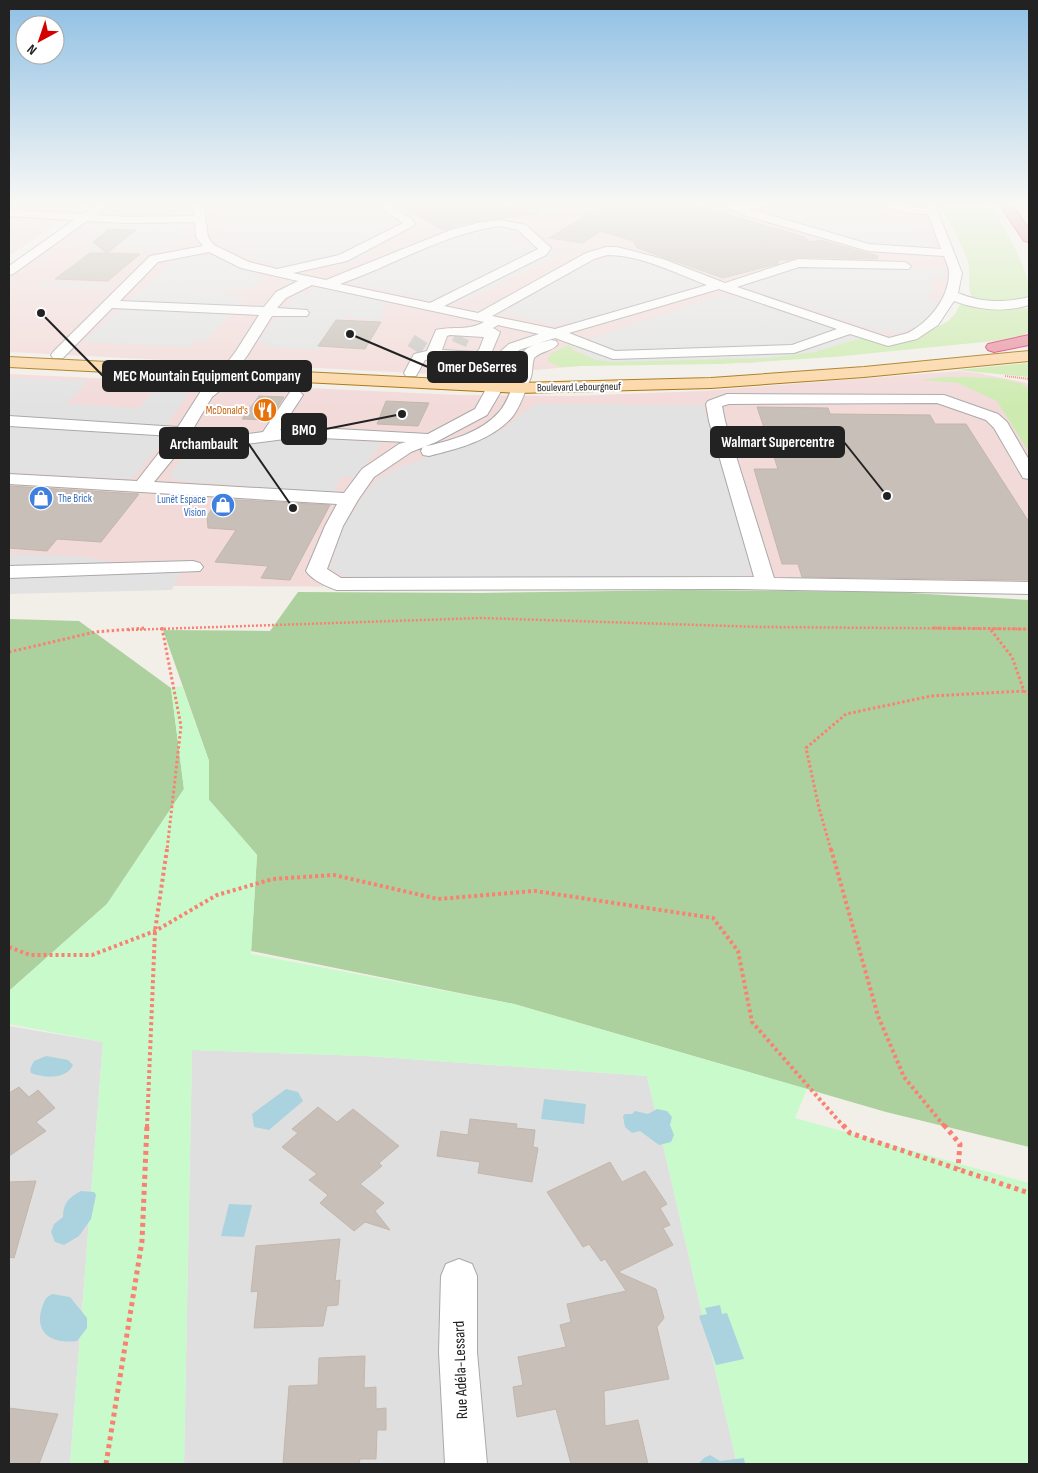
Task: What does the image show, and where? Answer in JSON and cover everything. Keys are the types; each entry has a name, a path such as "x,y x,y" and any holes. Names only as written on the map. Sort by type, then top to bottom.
{"main road":[{"name":"Boulevard Lebourgneuf","path":"520,382 707,370 994,347 1029,342"},
{"name":"Boulevard Lebourgneuf","path":"9,353 222,368 496,381 711,383 864,372 1029,356"},
{"name":"Boulevard Lebourgneuf","path":"9,362 410,373 452,375 496,381"}],"street":[{"path":"58,355 143,271"},
{"path":"263,271 325,285 431,319 451,318 472,336"},
{"path":"270,273 282,271"},
{"path":"325,285 366,271"},
{"path":"431,319 511,271"},
{"path":"422,354 472,336 568,271"},
{"path":"682,271 888,342 912,336 933,322 950,295 956,273 953,271"},
{"path":"388,461 450,446 490,428 508,411 525,370 528,355 535,350 774,271"},
{"path":"142,486 178,438 206,394 218,386 222,368 254,310 263,298 292,278"},
{"path":"222,368 281,295 309,281"},
{"path":"725,287 555,332 514,347 505,354 500,362 496,381 481,412 430,439 405,448 388,461 368,472 349,499 334,526 316,571 337,584 766,584 1029,588"},
{"path":"950,295 984,305 1010,306 1029,301"},
{"path":"110,304 302,313"},
{"path":"431,319 441,333"},
{"path":"410,373 422,354 441,333 450,331 472,336 555,332 613,354 794,349 850,329"},
{"path":"452,375 472,336"},
{"path":"268,436 295,395"},
{"path":"766,584 717,421 714,404 720,401 727,399 939,398 992,418 1001,426 1029,474"},
{"path":"9,421 178,438 200,445 300,432 430,439"},
{"path":"9,479 349,499"},
{"path":"9,572 193,567"},
{"name":"Rue Adéla-Lessard","path":"459,1276 458,1352 466,1464"}],"path":[{"path":"9,652 95,632 162,627 481,618 761,627 1029,629"},
{"path":"106,1464 142,1241 155,931 182,726 162,627"},
{"path":"990,630 1012,657 1024,692"},
{"path":"958,1169 960,1144 904,1077 878,1016 819,808 806,748 846,714 931,696 1024,692 1029,694"},
{"path":"9,947 30,955 92,955 155,931 217,895 273,879 334,875 438,899 535,891 713,918 738,951 752,1022 850,1133 1029,1192"}],"shaded area":[{"path":"9,271 955,271 956,273 944,307 912,336 802,358 750,363 601,364 525,371 522,376 452,375 9,352"},
{"path":"162,271 252,271 261,274 253,277 264,277 255,287 243,287 239,290 149,286 231,291 228,295 247,296 239,305 229,305 220,314 230,315 205,342 195,341 189,347 84,342"},
{"path":"378,271 526,271 464,301 452,299 441,303 351,283"},
{"path":"578,271 672,271 705,282 695,285 705,289 582,323 565,321 557,325 502,313 522,301 517,298 543,290 536,287"},
{"path":"788,271 942,271 956,276 933,278 931,283 934,290 927,295 938,304 932,315 919,326 897,333 889,330 881,332 745,287 751,285 745,283"},
{"path":"42,282 113,286 108,290 36,286"},
{"path":"331,287 335,292 351,296 359,293 397,301 387,304 381,320 342,317 319,350 264,347 269,343 257,342 278,317 290,317 297,308 286,307 298,294 310,294 307,290"},
{"path":"724,294 734,297 743,294 865,337 814,352 768,358 612,362 595,359 569,346"},
{"path":"960,371 1027,383 1029,387 1029,590 9,585 9,374 459,395 571,396 702,391"},
{"path":"9,378 88,381 66,404 138,408 153,392 164,393 169,388 185,389 182,393 188,394 161,433 169,434 132,479 9,472"},
{"path":"536,404 703,405 751,565 751,574 743,578 371,578 343,576 330,568 346,518 357,508 360,500 378,479 399,467 476,441 506,428 521,414"},
{"path":"295,437 383,443 354,477 342,477 333,492 179,481 168,476 190,449 244,446 247,443 258,443 277,438 291,440"},
{"path":"9,553 84,557 180,573 172,590 9,594"},
{"path":"9,1026 103,1042 70,1464 9,1464"},
{"path":"192,1050 367,1056 647,1076 737,1464 184,1464"}],"green space":[{"path":"969,271 1025,271 1029,293 1021,301 1003,303 981,300 972,296"},
{"path":"961,302 997,310 1029,308 1029,332 1020,337 1004,340 833,357 721,364 561,367 548,362 548,358 552,353 573,343 579,345 571,349 596,360 610,362 768,358 814,352 865,337 887,344 925,333 947,322 955,314"},
{"path":"1029,363 1029,377 957,370"},
{"path":"943,377 1001,379 1022,384 1029,389 1029,452 997,401 958,383 921,380"},
{"path":"686,590 892,592 1029,600 1029,1147 886,1112 514,1004 251,951 257,855 209,800 209,761 163,630 270,631 298,592 482,593"},
{"path":"9,619 79,621 171,688 184,789 107,904 9,991"},
{"path":"182,686 209,761 209,800 257,855 251,954 514,1004 807,1089 795,1118 1029,1183 1029,1464 737,1464 647,1076 367,1056 192,1050 184,1464 70,1464 103,1042 9,1024 9,991 107,904 184,789 171,688"}],"water":[{"path":"46,1056 68,1060 73,1065 70,1070 60,1075 48,1077 31,1073 30,1069 34,1061"},
{"path":"286,1089 298,1092 303,1101 269,1130 254,1127 252,1114"},
{"path":"544,1099 586,1104 584,1124 541,1119"},
{"path":"657,1109 667,1111 672,1117 670,1125 674,1135 671,1142 659,1145 640,1131 632,1133 625,1127 623,1116 625,1114 632,1114 635,1111 648,1114"},
{"path":"81,1191 94,1192 96,1195 91,1219 79,1236 64,1245 55,1242 51,1232 54,1224 63,1217 64,1208 68,1201"},
{"path":"229,1204 252,1205 244,1237 221,1236"},
{"path":"52,1294 70,1297 87,1318 87,1328 77,1341 57,1340 49,1337 44,1332 40,1318 42,1308 46,1298"},
{"path":"720,1305 722,1314 727,1313 744,1359 716,1365 699,1316 707,1314 705,1308"},
{"path":"710,1455 720,1461 744,1458 745,1464 698,1464"}],"building":[{"path":"66,271 120,271 108,281 55,279"},
{"path":"702,271 751,271 723,278"},
{"path":"336,320 381,322 365,349 318,346"},
{"name":"McDonald's","path":"259,396 284,397 269,420 242,419"},
{"path":"386,401 429,403 418,426 377,424"},
{"path":"757,407 828,408 830,414 930,415 935,424 966,424 1029,522 1029,580 802,577 798,564 782,564 754,469 778,469"},
{"path":"9,486 139,494 101,542 57,539 47,551 9,548"},
{"path":"219,499 330,505 290,580 261,578 268,566 215,562 236,530 208,528 207,516"},
{"path":"19,1087 29,1097 38,1090 55,1108 36,1122 46,1131 9,1156 9,1093"},
{"path":"318,1107 337,1122 353,1109 399,1146 379,1163 382,1166 360,1184 384,1203 375,1211 390,1230 365,1222 354,1231 320,1203 328,1195 309,1180 317,1174 282,1147 298,1133 292,1129"},
{"path":"470,1119 517,1124 516,1128 535,1130 533,1147 538,1148 532,1182 478,1173 480,1162 437,1156 441,1131 468,1135"},
{"path":"610,1162 622,1182 645,1171 667,1204 660,1208 670,1225 663,1228 673,1245 618,1272 656,1289 664,1318 657,1327 669,1379 604,1391 605,1426 638,1420 648,1464 571,1464 556,1409 517,1417 513,1387 523,1385 518,1357 566,1347 560,1325 571,1322 567,1304 626,1291 605,1259 601,1261 589,1244 583,1247 547,1192"},
{"path":"36,1181 14,1258 9,1257 9,1182"},
{"path":"340,1239 335,1281 340,1280 338,1305 327,1306 323,1326 254,1328 258,1291 251,1292 256,1246"},
{"path":"365,1356 364,1388 376,1387 376,1409 386,1408 386,1430 377,1430 376,1459 360,1459 359,1464 283,1464 289,1386 318,1385 319,1358"},
{"path":"9,1408 58,1414 39,1464 9,1464"}],"tunnel":[{"path":"459,344 462,337"},
{"path":"414,350 421,339"}],"place":[{"name":"MEC Mountain Equipment Company","path":"41,313"},
{"name":"Omer DeSerres","path":"350,334"},
{"name":"McDonald's","path":"265,410"},
{"name":"BMO","path":"402,414"},
{"name":"Walmart Supercentre","path":"887,496"},
{"name":"The Brick","path":"41,498"},
{"name":"Lunët Espace Vision","path":"223,505"},
{"name":"Archambault","path":"293,508"}]}
